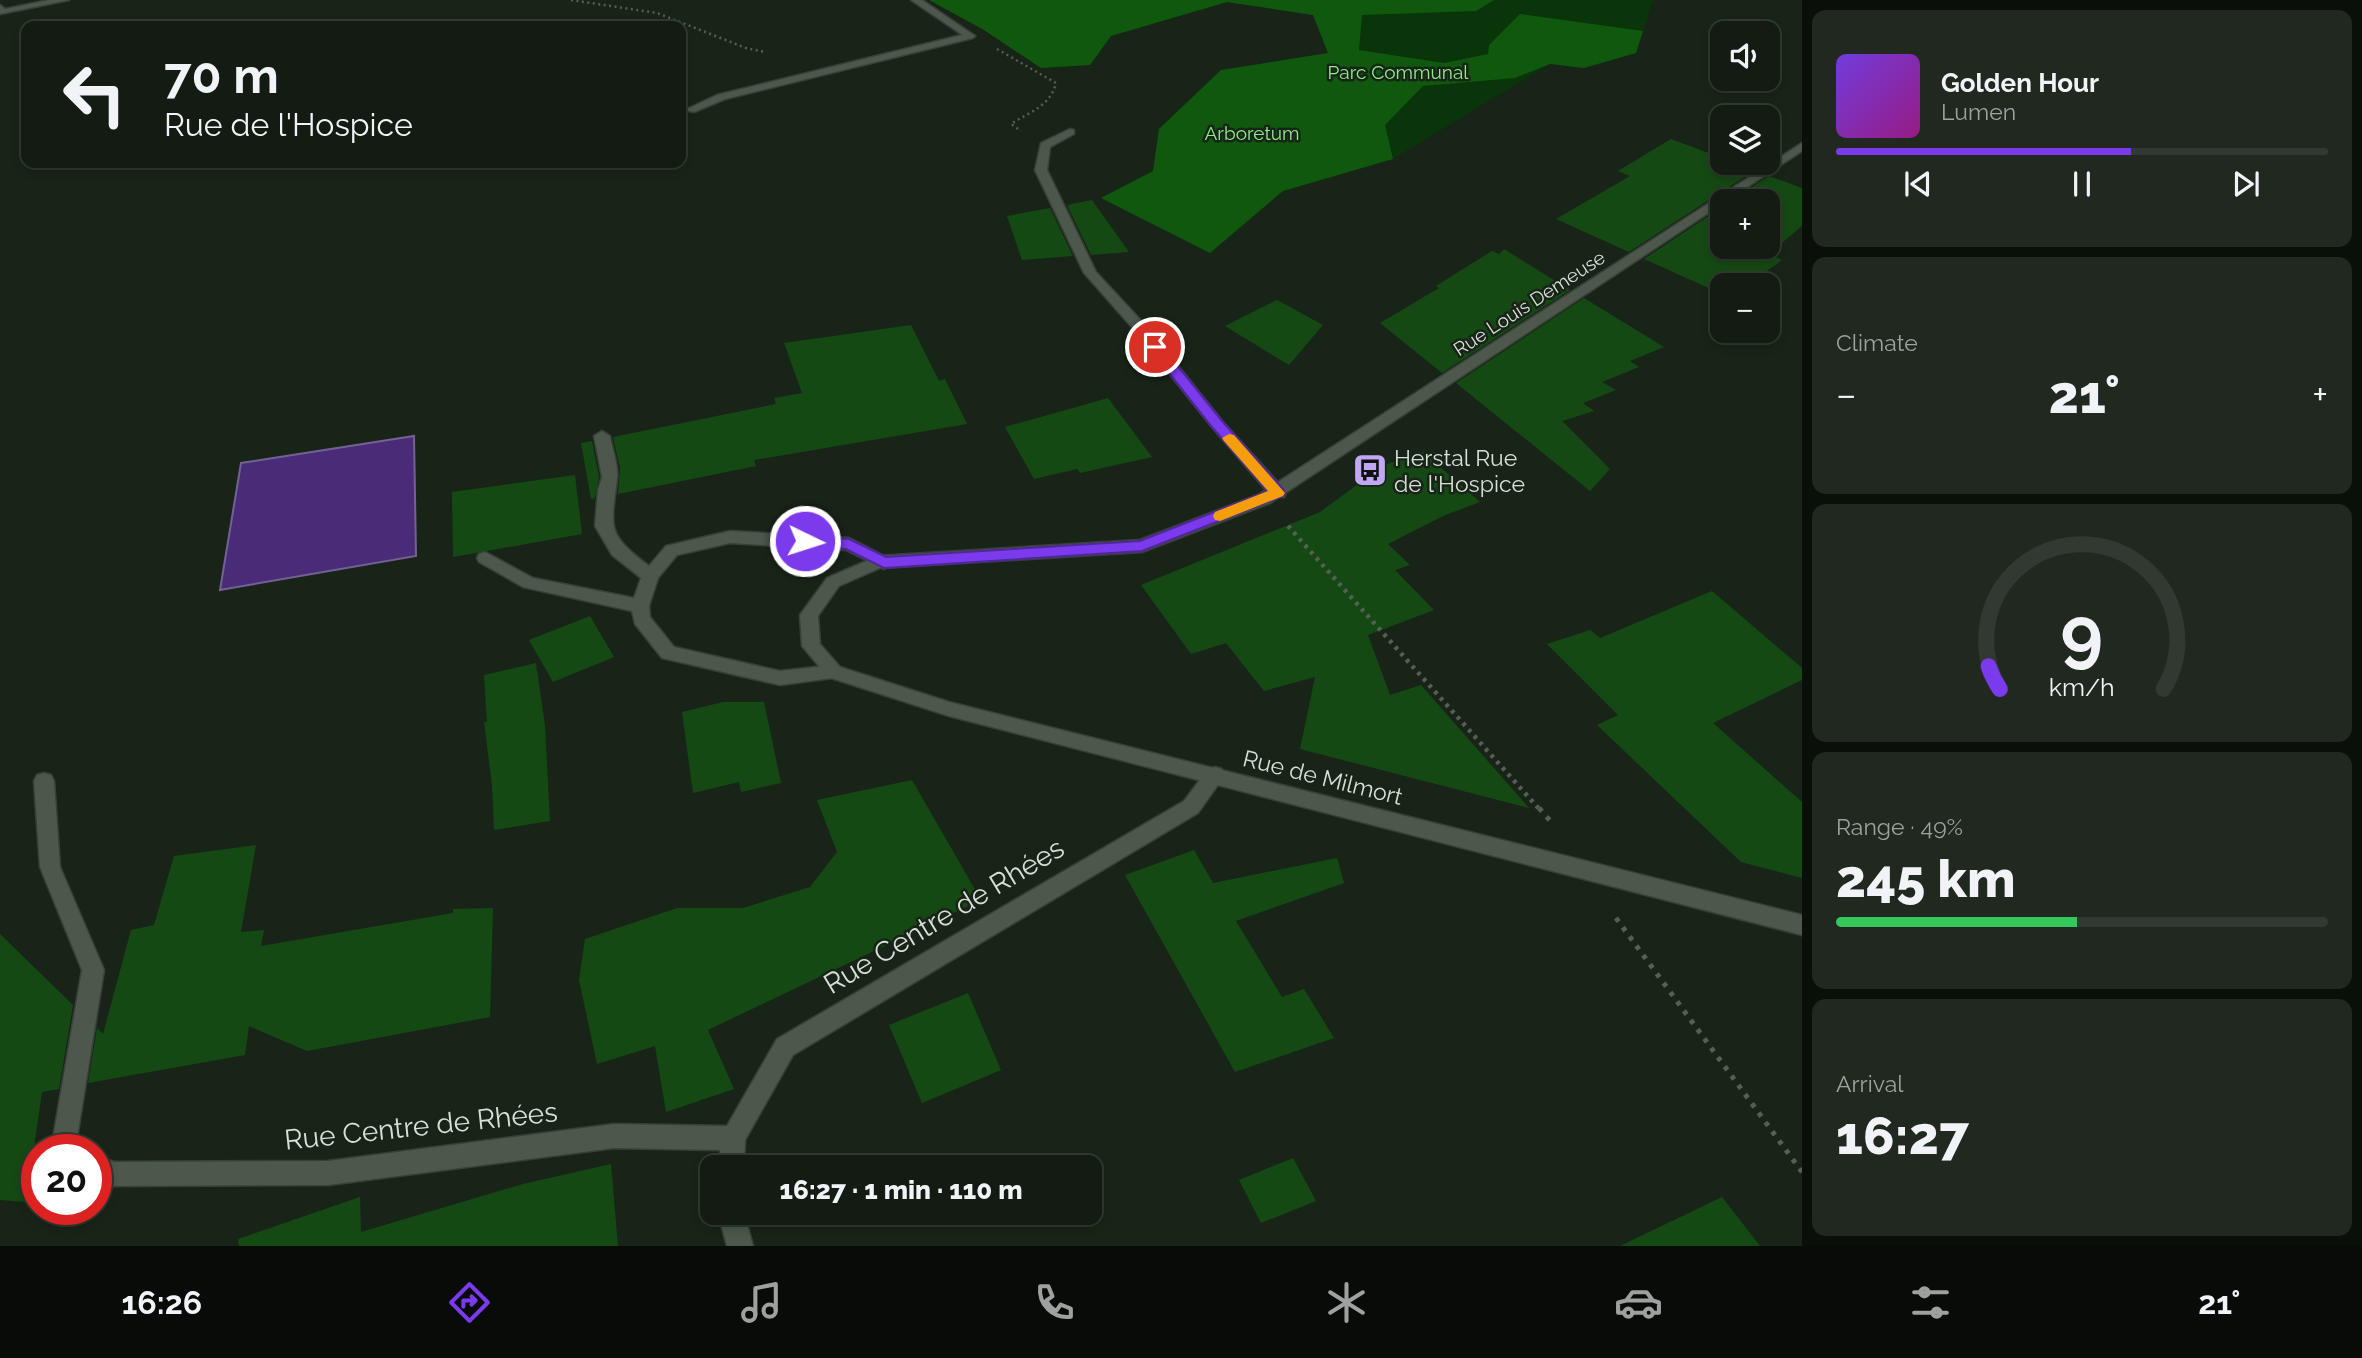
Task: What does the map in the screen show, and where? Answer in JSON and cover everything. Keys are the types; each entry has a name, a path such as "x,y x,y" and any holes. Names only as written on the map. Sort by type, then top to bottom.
{"street":[{"path":"0,8 2,12 64,0"},
{"path":"916,0 970,36"},
{"path":"690,110 721,97 970,36"},
{"path":"834,672 811,646 808,615 833,582 878,562 1142,546 1271,496 1142,330 1090,273 1041,170 1045,145 1070,132"},
{"name":"Rue Louis Demeuse","path":"1271,496 1802,146"},
{"path":"602,436 610,477 603,526 618,551 650,576"},
{"path":"485,558 529,583 640,606 650,576 672,550 730,537 849,544 884,563"},
{"name":"Rue de Milmort","path":"640,606 641,619 668,653 780,678 834,672 948,709 1802,925"},
{"name":"Rue Centre de Rhées","path":"732,1155 733,1138 785,1046 1191,807 1215,775"},
{"path":"44,781 50,867 93,970 66,1134"},
{"name":"Rue Centre de Rhées","path":"112,1171 328,1173 614,1136 733,1138"},
{"path":"734,1225 740,1246"}],"path":[{"path":"571,0 657,13 678,21"},
{"path":"686,24 718,36"},
{"path":"970,36 1046,75 1056,83 1055,95 1042,107 1025,113 1011,124"},
{"path":"1271,496 1588,871 1802,1172"}],"green space":[{"name":"Arboretum","path":"929,0 1653,0 1636,53 1584,68 1550,64 1393,159 1283,191 1210,253 1101,198 1153,171 1159,129 1221,70 1328,53 1313,15 1227,2 1111,36 1090,65 1041,68 984,30"},
{"name":"Arboretum","path":"929,0 1494,0 1476,11 1362,15 1359,50 1444,63 1488,54 1489,45 1520,14 1643,31 1636,53 1584,68 1550,64 1515,78 1423,86 1385,125 1393,159 1283,191 1210,253 1101,198 1153,171 1159,129 1221,70 1328,53 1313,15 1227,2 1111,36 1090,65 1041,68 984,30"}],"shaded area":[{"path":"414,436 416,556 220,590 241,463"}],"building":[{"path":"1671,139 1710,154 1710,175 1747,175 1726,189 1710,189 1710,199 1629,252 1556,219 1630,176 1618,171"},
{"path":"1769,176 1802,188 1802,226 1780,245 1780,189 1749,189"},
{"path":"1092,200 1129,252 1091,255 1067,205"},
{"path":"1050,208 1073,256 1022,260 1007,216"},
{"path":"1710,215 1710,259 1782,260 1764,273 1710,273 1710,289 1644,259"},
{"path":"1504,249 1570,290 1442,373 1380,323 1439,288 1436,286 1492,251 1499,254"},
{"path":"1584,298 1664,347 1630,361 1639,367 1602,382 1616,390 1583,403 1594,411 1562,421 1610,469 1590,491 1456,383"},
{"path":"1277,300 1323,325 1289,365 1225,326"},
{"path":"911,325 939,381 945,379 967,424 754,460 756,466 618,494 620,468 613,437 776,404 774,398 802,393 784,343"},
{"path":"1108,398 1152,457 1080,473 1077,469 1034,479 1005,427"},
{"path":"592,441 599,477 595,498 591,499 581,443"},
{"path":"1423,452 1480,502 1443,516 1388,544 1410,565 1395,570 1434,610 1368,635 1390,695 1421,685 1529,808 1300,749 1315,677 1264,691 1226,643 1191,654 1141,585 1320,512 1384,465"},
{"path":"575,475 582,534 453,557 452,492"},
{"path":"1712,591 1802,668 1802,680 1713,723 1802,802 1802,878 1741,862 1597,725 1618,715 1547,644 1590,630 1600,638"},
{"path":"590,616 614,657 553,682 529,640"},
{"path":"536,663 545,726 550,821 494,830 492,785 484,722 487,722 484,675"},
{"path":"723,702 764,702 781,783 741,792 739,782 693,793 682,712"},
{"path":"912,780 981,900 708,1030 734,1089 666,1112 655,1046 597,1064 579,980 585,939 677,908 743,908 810,887 837,852 817,800"},
{"path":"256,845 241,932 264,930 261,946 453,913 453,909 493,908 490,1017 307,1051 249,1026 245,1055 88,1083 97,1028 103,1034 131,930 154,925 174,856"},
{"path":"1194,850 1213,883 1337,858 1344,883 1236,921 1282,997 1304,989 1334,1038 1235,1072 1125,875"},
{"path":"0,934 73,1005 59,1089 42,1092 36,1134 21,1134 21,1202 0,1200"},
{"path":"968,993 1001,1070 922,1103 889,1025"},
{"path":"1293,1158 1316,1201 1261,1223 1239,1180"},
{"path":"611,1164 618,1246 239,1246 238,1239 360,1197 361,1232 523,1184"},
{"path":"1722,1197 1760,1246 1620,1246"}],"slow traffic":[{"path":"1220,516 1278,493 1229,438"}],"place":[{"name":"Herstal Rue de l'Hospice","path":"1370,470"}],"route":[{"path":"805,541 849,544 884,563 1142,546 1278,493 1217,424 1155,347"}],"park label":[{"name":"Parc Communal","path":"1398,72"}]}
